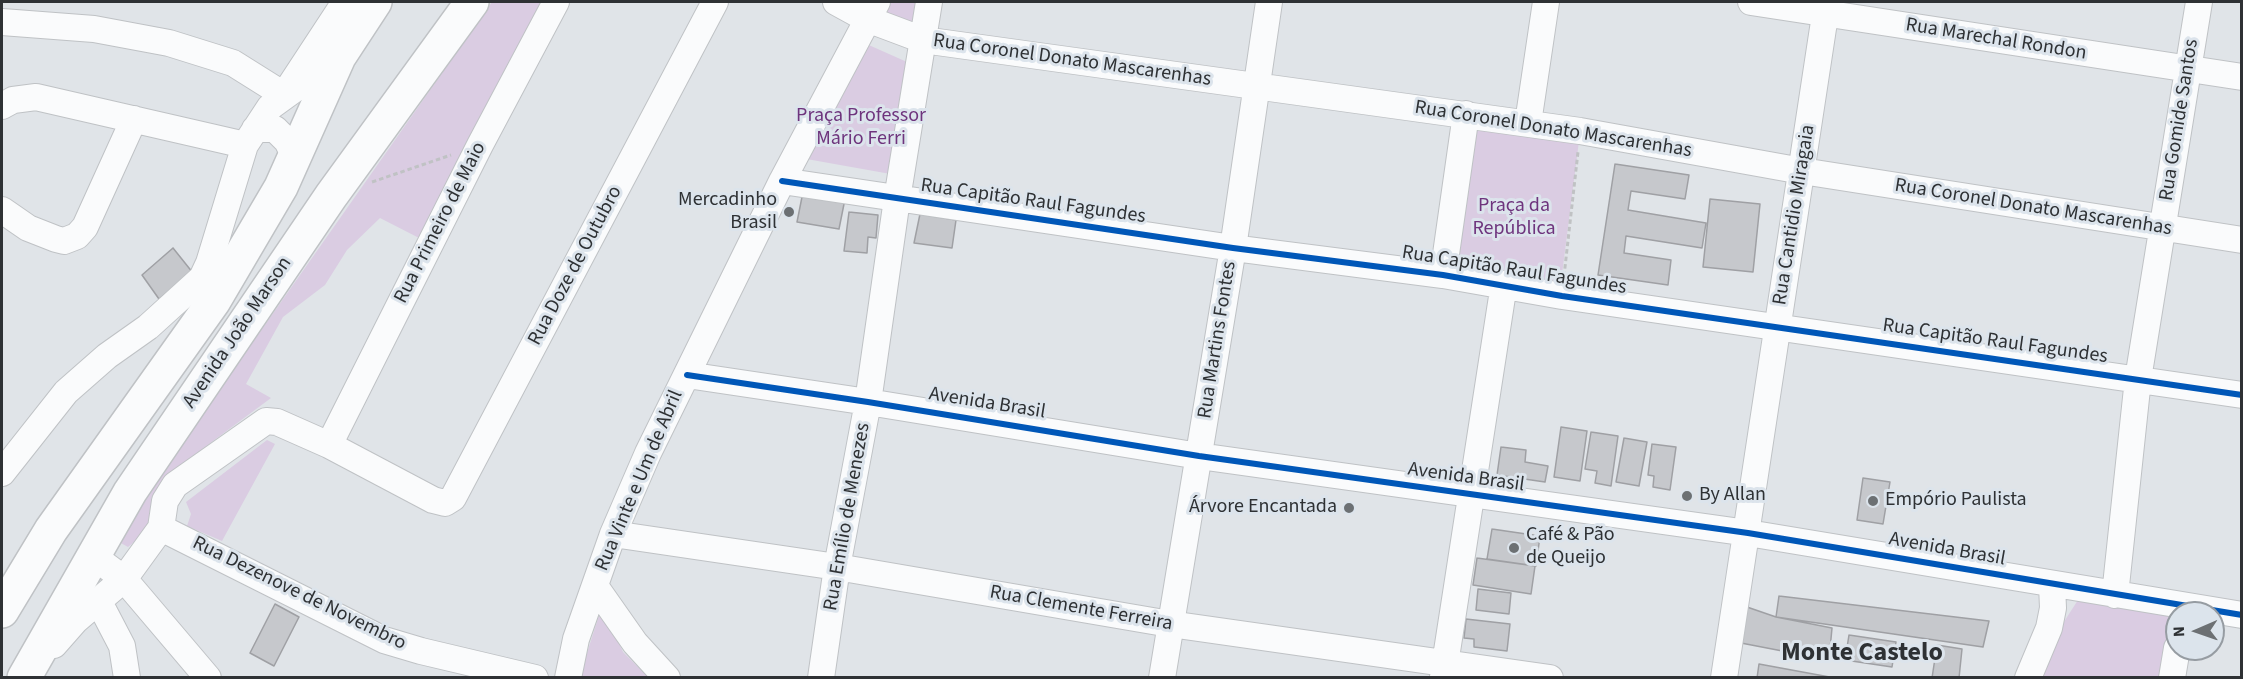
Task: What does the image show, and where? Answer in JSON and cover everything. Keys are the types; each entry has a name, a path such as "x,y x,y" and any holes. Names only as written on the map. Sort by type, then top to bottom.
{"main road":[{"name":"Avenida João Marson","path":"2,611 51,530 214,301 281,187 339,57 375,2"},
{"name":"Avenida João Marson","path":"25,678 130,492 331,196 472,2"}],"street":[{"name":"Rua Primeiro de Maio","path":"329,445 480,145 556,2"},
{"name":"Rua Doze de Outubro","path":"329,445 422,495 445,503 453,498 460,489 715,2"},
{"name":"Rua Coronel Donato Mascarenhas","path":"836,2 872,10 923,40 1258,88 1528,123 1802,171 2162,230 2241,240"},
{"name":"Rua Emílio de Menezes","path":"821,678 837,567 868,402 897,199 929,2"},
{"name":"Rua Martins Fontes","path":"1162,678 1233,248 1269,2"},
{"path":"1528,123 1546,2"},
{"name":"Rua Marechal Rondon","path":"1750,2 1826,7 2241,77"},
{"name":"Rua Gomide Santos","path":"2115,595 2138,379 2199,2"},
{"path":"284,95 339,4"},
{"name":"Rua Cantidio Miragaia","path":"1724,678 1826,7"},
{"name":"Rua Vinte e Um de Abril","path":"568,678 576,639 613,534 648,453 782,181 872,10"},
{"path":"2,22 82,28 169,43 233,63 284,95"},
{"path":"2,473 13,439 87,373 148,327 202,278 250,137 270,107 339,57"},
{"path":"2,106 14,100 36,97 134,119 250,137 275,129 287,141 295,157"},
{"path":"1443,275 1466,114"},
{"path":"2,210 28,228 56,239 64,241 77,236 90,217 134,119"},
{"name":"Rua Capitão Raul Fagundes","path":"782,181 1233,248 1443,275 1562,296 2241,395"},
{"path":"1444,670 1504,284"},
{"name":"Avenida Brasil","path":"687,375 1199,456 1471,496 1748,532 2165,605"},
{"path":"25,678 98,600 124,579 161,528 165,501 175,485 260,423 278,422 329,445"},
{"name":"Rua Dezenove de Novembro","path":"161,528 384,640 534,678"},
{"name":"Rua Clemente Ferreira","path":"613,534 837,567 1444,670 1550,678"},
{"path":"93,556 124,579 208,678"},
{"path":"2028,678 2049,628 2053,608 2052,585"},
{"path":"595,586 635,643 667,678"},
{"path":"98,600 122,646 127,678"},
{"name":"Avenida Brasil","path":"2225,613 2241,615"},
{"path":"2172,678 2175,661"}],"path":[{"path":"1562,296 1580,131"},
{"path":"331,196 480,145"}],"green space":[{"path":"492,2 547,2 423,240 380,218 347,250 325,285 283,317 246,384 271,398 174,470 152,496 147,531 128,547 119,542 146,494"},
{"path":"882,2 916,2 912,22 874,16"},
{"name":"Praça Professor Mário Ferri","path":"862,42 907,62 896,175 801,158"},
{"name":"Praça da República","path":"1472,124 1579,141 1561,282 1451,267"},
{"path":"267,440 275,444 222,541 187,526 191,514 186,502"},
{"path":"2078,600 2165,613 2165,658 2162,677 2038,678 2058,631"},
{"path":"602,606 623,652 648,677 579,678"}],"building":[{"path":"1615,164 1689,175 1685,199 1631,191 1628,210 1706,223 1702,248 1626,236 1624,253 1671,260 1668,285 1598,275"},
{"path":"803,192 845,199 839,229 797,222"},
{"path":"1710,199 1760,204 1753,272 1703,267"},
{"path":"849,212 878,215 876,238 868,237 867,253 844,251"},
{"path":"920,214 956,220 952,248 914,243"},
{"path":"173,248 193,273 159,299 142,275"},
{"path":"1561,427 1587,431 1580,481 1554,477"},
{"path":"1591,432 1618,436 1611,486 1595,483 1597,471 1585,469"},
{"path":"1624,438 1647,442 1639,486 1616,482"},
{"path":"1652,444 1676,447 1670,490 1653,487 1654,476 1648,475"},
{"path":"1501,447 1526,450 1525,462 1548,466 1545,482 1497,475"},
{"name":"Empório Paulista","path":"1863,478 1890,482 1883,524 1857,520"},
{"name":"Café & Pão de Queijo","path":"1492,529 1540,536 1536,566 1487,559"},
{"path":"1477,558 1535,566 1531,594 1473,585"},
{"path":"1478,589 1511,593 1509,614 1476,610"},
{"path":"1779,596 1989,621 1983,647 1776,617"},
{"path":"275,604 299,617 274,666 250,653"},
{"path":"1747,607 1776,617 1832,628 1829,660 1741,643"},
{"path":"1466,619 1510,624 1507,651 1474,647 1474,639 1464,638"},
{"path":"1849,635 1896,642 1892,667 1845,660"},
{"path":"1937,645 1962,649 1959,678 1932,678"},
{"path":"1759,664 1835,678 1757,678"}],"cycle path":[{"path":"782,181 1233,248 1443,275 1562,296 2242,395"},
{"path":"687,375 1199,456 1748,533 2242,615"}],"place":[{"name":"Mercadinho Brasil","path":"789,212"},
{"name":"By Allan","path":"1687,496"},
{"name":"Empório Paulista","path":"1873,501"},
{"name":"Árvore Encantada","path":"1349,508"},
{"name":"Café & Pão de Queijo","path":"1514,548"}],"district":[{"name":"Monte Castelo","path":"1862,654"}]}
